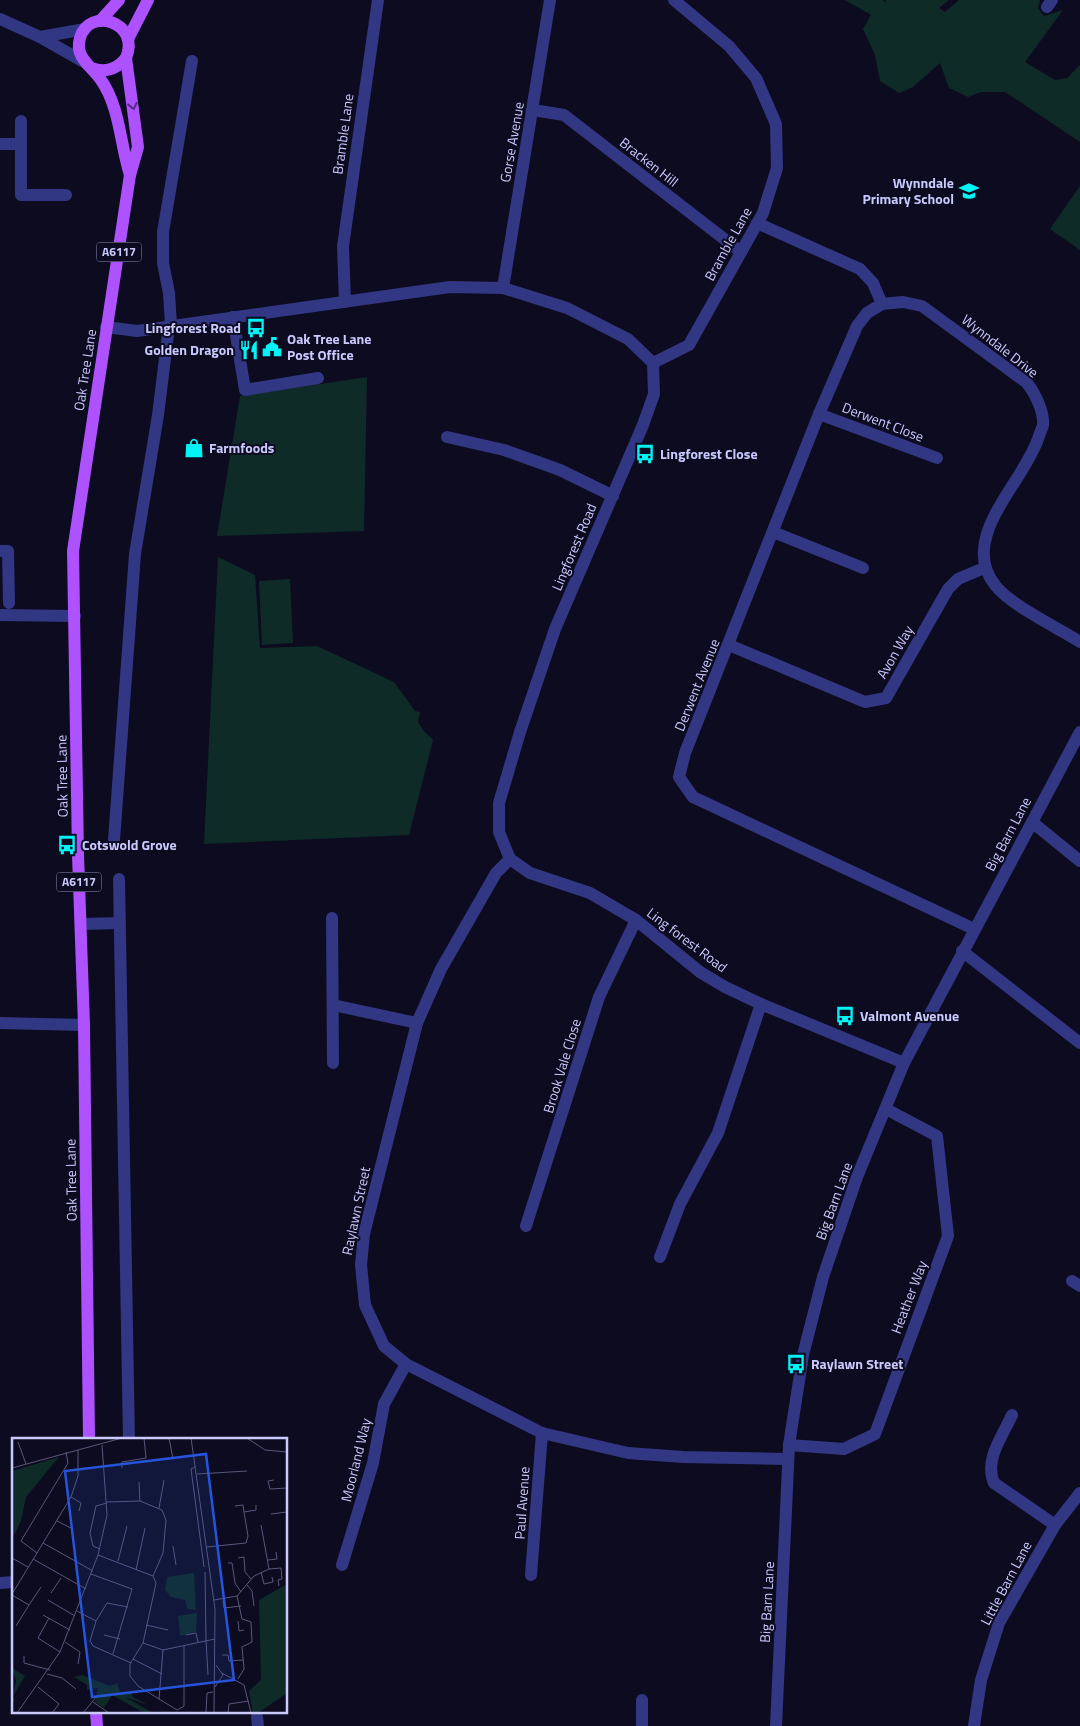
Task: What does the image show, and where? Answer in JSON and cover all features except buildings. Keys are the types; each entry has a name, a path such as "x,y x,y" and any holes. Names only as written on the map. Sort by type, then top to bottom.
{"main road":[{"path":"85,29 100,21 119,0"},
{"name":"Oak Tree Lane","path":"90,1438 84,1025 78,855 73,551 130,175 138,147 126,58 128,40 148,0"},
{"path":"100,21 115,23 121,27 128,40"},
{"name":"Oak Tree Lane","path":"85,29 78,45 88,65 102,80 114,104 121,148 130,175"},
{"path":"88,65 98,71 114,69 126,58"}],"street":[{"name":"Bramble Lane","path":"345,302 343,246 378,0"},
{"name":"Gorse Avenue","path":"503,288 550,0"},
{"name":"Bramble Lane","path":"653,363 690,345 763,213 777,168 776,124 756,78 728,46 674,0"},
{"path":"0,19 40,37 88,65"},
{"path":"40,37 85,29"},
{"path":"114,840 135,554 170,326 169,293 163,263 163,232 192,61"},
{"name":"Bracken Hill","path":"533,110 564,115 741,252"},
{"path":"21,121 21,194 66,195"},
{"path":"0,144 21,144"},
{"path":"757,223 860,270 873,282 882,304"},
{"path":"106,327 131,331 450,287 503,288 568,308 628,339 653,363"},
{"name":"Wynndale Drive","path":"882,304 903,302 922,306 1027,383 1035,394 1043,425 1033,453 985,534 984,568"},
{"name":"Derwent Avenue","path":"882,304 866,313 857,326 819,414 686,753 679,777 694,797 974,929"},
{"path":"233,317 245,390 318,378"},
{"name":"Lingforest Road","path":"510,859 499,832 499,803 520,732 555,629 654,394 653,363"},
{"name":"Derwent Close","path":"819,414 937,458"},
{"path":"447,437 504,450 560,470 612,496"},
{"path":"773,532 863,568"},
{"path":"0,551 8,551 9,602"},
{"path":"984,568 996,586 1009,598 1080,642"},
{"name":"Avon Way","path":"729,645 865,702 886,698 948,589 958,579 984,568"},
{"path":"0,615 74,616"},
{"name":"Big Barn Lane","path":"776,1726 789,1445 803,1355 823,1277 857,1177 904,1063 1080,732"},
{"path":"1032,822 1080,861"},
{"name":"Ling forest Road","path":"510,859 530,874 590,893 636,920 700,972 761,1004 904,1063"},
{"name":"Raylawn Street","path":"510,859 496,873 446,961 417,1023 364,1234 360,1265 365,1305 376,1330 384,1346 406,1364 542,1433 628,1453 683,1457 788,1458"},
{"path":"119,879 129,1438"},
{"path":"332,918 333,1063"},
{"name":"Brook Vale Close","path":"526,1226 599,996 636,920"},
{"path":"81,924 120,923"},
{"path":"962,951 1080,1042"},
{"path":"660,1257 680,1204 718,1133 761,1004"},
{"path":"332,1005 417,1023"},
{"path":"0,1023 84,1025"},
{"name":"Heather Way","path":"789,1445 844,1449 875,1434 948,1236 937,1136 886,1109"},
{"name":"Moorland Way","path":"342,1565 373,1463 384,1404 406,1364"},
{"path":"1012,1415 991,1461 990,1473 994,1483 1055,1525"},
{"name":"Paul Avenue","path":"531,1575 542,1433"},
{"name":"Little Barn Lane","path":"974,1726 981,1680 1000,1623 1055,1525 1080,1493"},
{"path":"642,1700 642,1726"}],"green space":[{"path":"845,0 882,0 887,3 885,0 949,0 939,8 945,12 959,0 1040,0 1038,8 1044,16 1063,10 1025,62 1055,80 1067,78 1080,65 1080,142 1005,92 981,92 968,97 949,88 940,63 913,87 899,93 880,81 875,55 863,29 871,15"},
{"path":"1080,186 1080,250 1050,229"},
{"path":"367,377 364,531 217,536 240,396"},
{"path":"218,557 255,575 260,648 317,646 394,682 415,711 420,712 418,722 433,740 409,835 204,844"},
{"path":"290,579 293,643 262,645 259,581"}],"place":[{"name":"Wynndale Primary School","path":"969,191"},
{"name":"Lingforest Road","path":"256,328"},
{"name":"Oak Tree Lane Post Office","path":"272,347"},
{"name":"Golden Dragon","path":"249,350"},
{"name":"Farmfoods","path":"194,448"},
{"name":"Lingforest Close","path":"645,454"},
{"name":"Cotswold Grove","path":"67,845"},
{"name":"Valmont Avenue","path":"845,1016"},
{"name":"Raylawn Street","path":"796,1364"}]}
